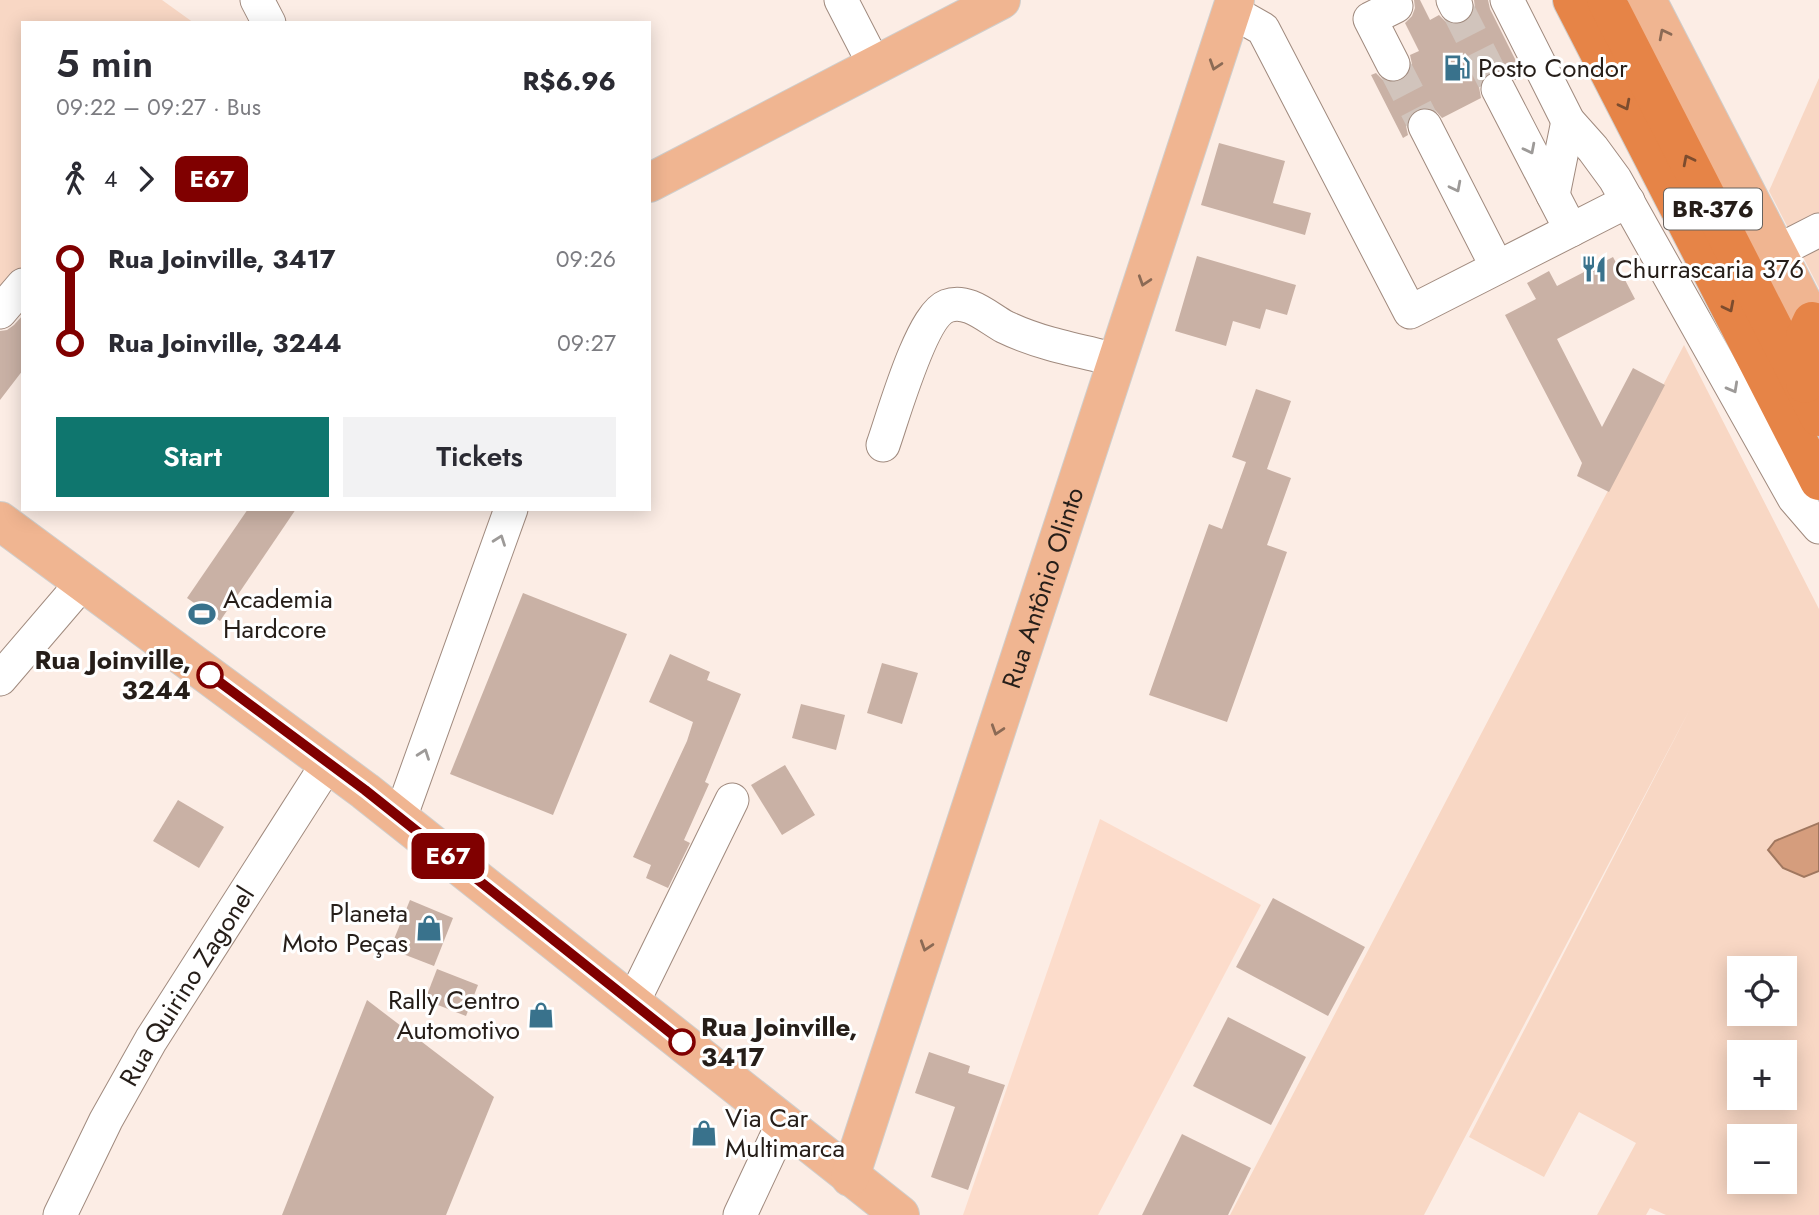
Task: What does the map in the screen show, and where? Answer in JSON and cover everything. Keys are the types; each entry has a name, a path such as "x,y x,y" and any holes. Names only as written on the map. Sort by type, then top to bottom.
{"highway":[{"name":"BR-376","path":"1572,0 1819,481"},
{"name":"BR-376","path":"1606,0 1812,404"},
{"path":"1812,404 1805,335 1814,316"}],"main road":[{"path":"651,182 1001,0"},
{"path":"1647,0 1776,252 1814,316"},
{"name":"Rua Antônio Olinto","path":"850,1177 1234,6"},
{"path":"21,510 0,521 328,762 900,1215"}],"street":[{"path":"841,0 875,66"},
{"path":"1507,0 1568,121 1593,149 1628,201 1794,498 1819,527"},
{"path":"1234,6 1263,29 1410,312 1628,201"},
{"path":"1393,64 1370,19 1396,6"},
{"path":"1498,89 1571,230"},
{"path":"1553,195 1568,121"},
{"path":"1425,126 1497,267"},
{"path":"1776,252 1819,230"},
{"path":"0,312 21,287"},
{"path":"883,445 908,371 924,334 935,314 946,306 957,304 971,307 1005,327 1034,338 1118,360"},
{"path":"400,818 511,511"},
{"path":"0,679 83,582"},
{"name":"Rua Quirino Zagonel","path":"60,1215 106,1120 151,1040 328,762"},
{"path":"633,1002 732,800"},
{"path":"740,1215 783,1124"}],"shaded area":[{"path":"0,0 162,0 191,21 21,21 21,281 0,292"},
{"path":"1819,78 1819,288 1769,191"},
{"path":"1684,345 1819,609 1819,1215 1666,1215 1650,1208 1646,1215 1597,1215 1636,1143 1579,1112 1544,1177 1469,1137 1690,709 1424,1215 1230,1215"},
{"path":"1100,819 1261,905 1098,1215 963,1215"},
{"path":"1819,823 1819,871 1804,877 1783,868 1768,850 1775,841"}],"building":[{"name":"Posto Condor","path":"1414,0 1420,0 1430,20 1439,15 1446,22 1456,25 1472,17 1474,0 1488,0 1523,75 1515,80 1509,73 1500,70 1489,72 1481,79 1481,98 1442,118 1435,110 1427,107 1417,109 1409,116 1406,126 1408,135 1403,138 1371,75 1376,73 1383,80 1393,83 1402,81 1409,74 1412,64 1410,55 1419,51 1405,23 1412,16"},
{"path":"1219,143 1285,161 1273,203 1311,213 1305,235 1201,205"},
{"path":"1197,256 1296,285 1287,315 1266,309 1260,329 1233,321 1226,346 1175,331"},
{"path":"1613,257 1635,299 1557,339 1602,427 1633,368 1665,385 1609,492 1577,476 1582,463 1505,315 1536,299 1527,283 1549,271 1557,286"},
{"path":"21,317 21,373 0,400 0,331 14,325"},
{"path":"1256,389 1291,401 1267,469 1291,478 1267,545 1287,552 1227,722 1149,695 1209,524 1222,529 1246,462 1232,457"},
{"path":"247,511 295,511 220,621 187,598"},
{"path":"523,593 627,634 553,815 450,774"},
{"path":"670,654 710,672 707,680 741,694 705,782 709,784 684,840 690,843 668,888 646,878 651,865 633,857 687,741 693,722 649,702"},
{"path":"882,663 918,673 902,724 867,713"},
{"path":"801,704 845,715 836,750 792,738"},
{"path":"785,765 815,815 782,835 751,785"},
{"path":"178,800 224,827 199,868 153,841"},
{"path":"1273,898 1365,947 1328,1016 1236,967"},
{"path":"410,900 453,918 434,966 390,949"},
{"path":"437,969 478,985 466,1016 425,1000"},
{"path":"367,1000 494,1097 446,1215 282,1215"},
{"path":"1228,1017 1306,1057 1271,1125 1193,1086"},
{"path":"929,1052 970,1066 968,1073 1005,1085 968,1190 931,1177 955,1107 915,1093"},
{"path":"1182,1134 1251,1168 1228,1215 1142,1215"}],"tunnel":[{"path":"1456,6 1498,89"},
{"path":"1393,64 1425,126"}],"bus line":[{"name":"E67","path":"210,675 365,790 682,1042"}],"place":[{"name":"Posto Condor","path":"1457,68"},
{"name":"Churrascaria 376","path":"1594,269"},
{"name":"Academia Hardcore","path":"202,614"},
{"name":"Rua Joinville, 3244","path":"210,675"},
{"name":"Planeta Moto Peças","path":"429,928"},
{"name":"Rally Centro Automotivo","path":"541,1015"},
{"name":"Rua Joinville, 3417","path":"682,1042"},
{"name":"Via Car Multimarca","path":"704,1133"}]}
